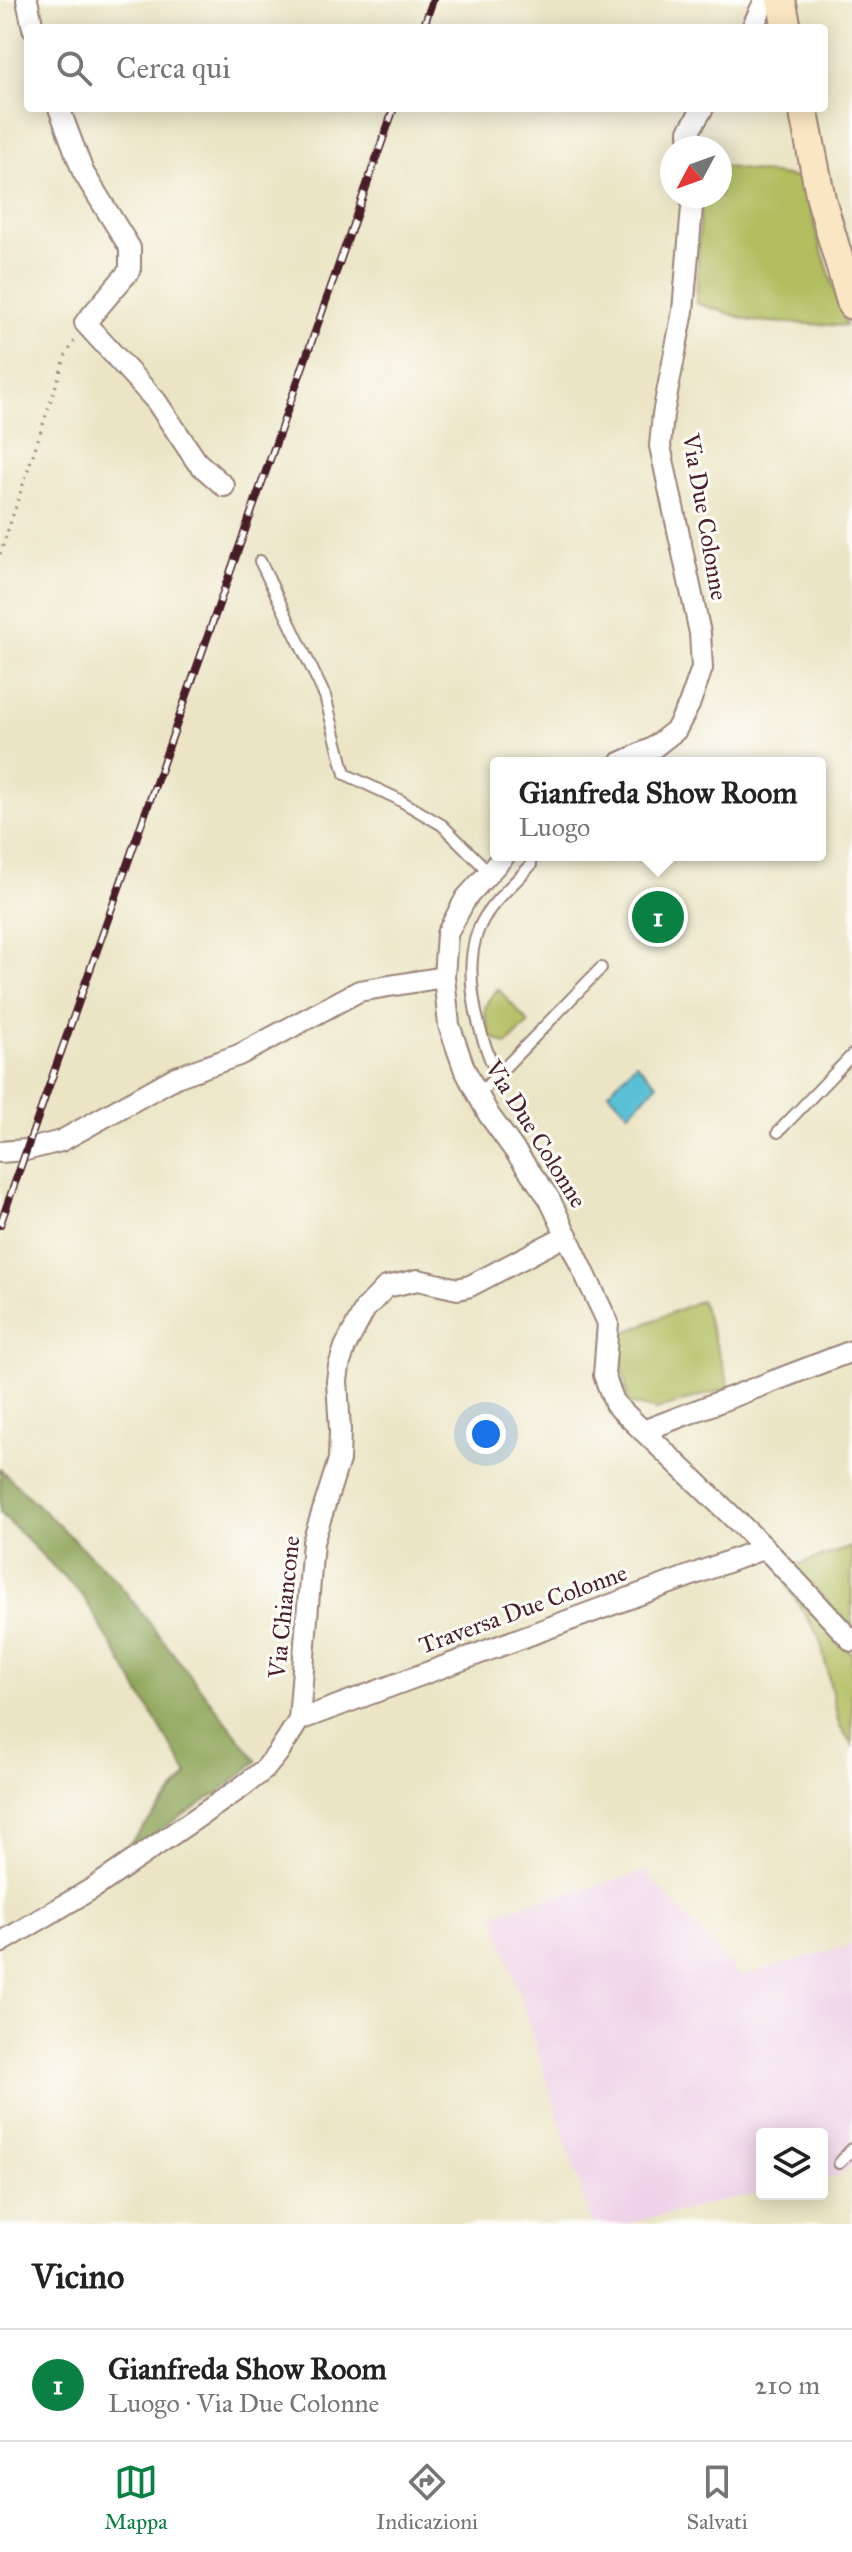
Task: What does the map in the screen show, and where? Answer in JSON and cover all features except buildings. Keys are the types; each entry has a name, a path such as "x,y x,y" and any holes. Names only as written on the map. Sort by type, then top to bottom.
{"main road":[{"path":"781,0 786,24"},
{"path":"804,112 821,199 852,305"}],"street":[{"path":"27,0 32,24"},
{"path":"754,24 765,0"},
{"path":"60,112 83,172 130,248 130,270 85,323 156,401 197,462 224,486"},
{"path":"689,136 701,112"},
{"name":"Via Due Colonne","path":"633,757 653,748 676,730 702,668 700,633 660,446 663,414 683,311 692,208"},
{"name":"Via Due Colonne","path":"499,861 466,898 447,934 444,977 449,1025 464,1068 478,1095 549,1198 608,1323 604,1375 615,1404 765,1548 852,1641"},
{"path":"0,1152 26,1150 61,1141 176,1077 239,1055 359,991 444,977"},
{"name":"Via Chiancone","path":"299,1720 313,1542 339,1460 339,1366 365,1309 386,1287 400,1282 418,1280 458,1289 470,1286 567,1235"},
{"path":"643,1431 852,1351"},
{"name":"Traversa Due Colonne","path":"299,1720 765,1548"},
{"path":"0,1943 95,1887 239,1789 265,1769 299,1720"}],"lane":[{"path":"260,561 325,696 345,774 396,798 442,825 489,872"},
{"path":"497,1075 475,1017 472,952 485,916 531,865"},
{"path":"478,1095 601,968"},
{"path":"778,1132 852,1055"},
{"path":"839,2163 852,2149"}],"path":[{"path":"0,554 66,355 85,323"}],"shaded area":[{"path":"645,1872 740,1976 852,1945 852,2165 839,2176 828,2179 828,2128 756,2128 756,2193 625,2224 592,2224 494,1913"}],"green space":[{"path":"732,168 805,179 817,235 846,326 752,321 696,303 700,208 732,208"},
{"path":"498,989 529,1023 506,1045 490,1036 485,1016 488,1001"},
{"path":"701,1300 730,1387 656,1410 628,1403 619,1335"},
{"path":"0,1469 116,1580 257,1761 222,1790 119,1856 188,1775 83,1596 0,1513"},
{"path":"852,1547 852,1628 794,1566"},
{"path":"787,1585 852,1654 852,1745 839,1724 820,1639"}],"water":[{"path":"636,1063 657,1084 629,1113 608,1092"}],"railway":[{"path":"424,24 433,0"},
{"path":"0,1225 393,112"}],"place":[{"name":"Gianfreda Show Room","path":"658,917"}]}
